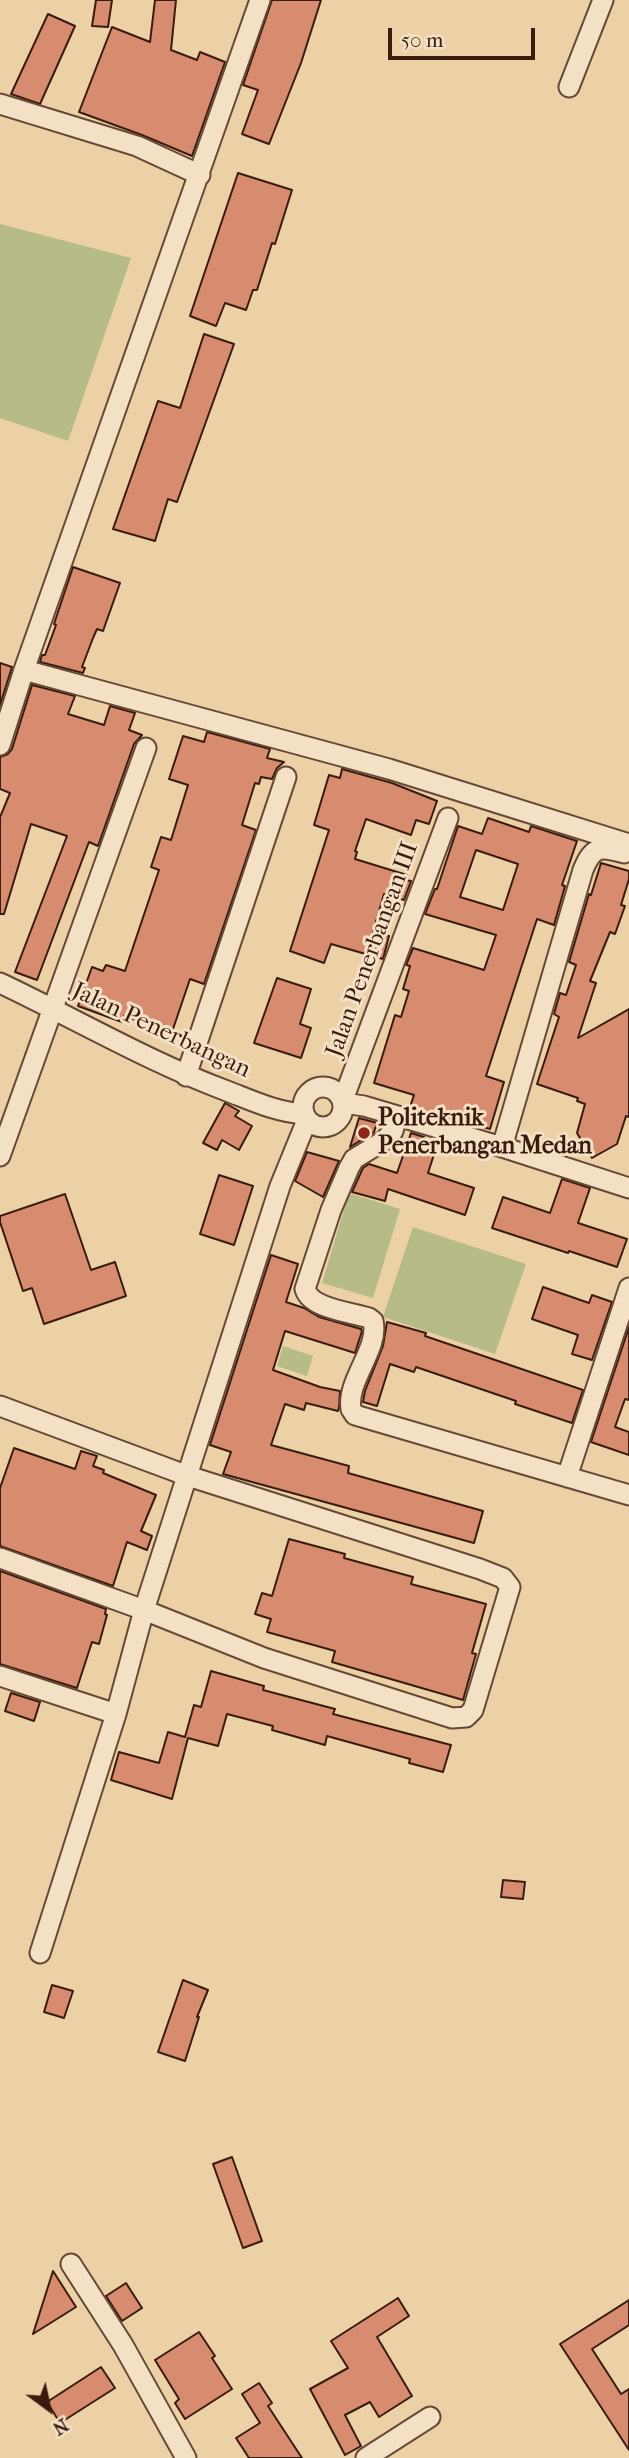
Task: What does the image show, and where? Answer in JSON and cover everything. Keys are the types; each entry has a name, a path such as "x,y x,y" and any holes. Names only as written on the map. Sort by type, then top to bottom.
{"street":[{"path":"0,745 260,0"},
{"path":"569,87 603,0"},
{"path":"0,104 137,146 200,175"},
{"path":"24,670 389,769 629,844"},
{"path":"0,1156 146,748"},
{"path":"186,1076 286,777"},
{"name":"Jalan Penerbangan III","path":"343,1102 448,818"},
{"path":"502,1147 588,858 595,850 604,848 629,855"},
{"name":"Jalan Penerbangan","path":"0,983 186,1076 265,1107 306,1117"},
{"path":"40,1953 116,1714 144,1610 280,1186 306,1117 304,1102 308,1094 323,1087 331,1089 343,1102 502,1147 629,1188"},
{"path":"306,1117 321,1127 331,1126 342,1115 343,1102"},
{"path":"397,1117 393,1130 385,1140 354,1159 349,1168 331,1210 305,1289 307,1296 319,1304 373,1321 374,1332 353,1390 351,1409 355,1415 629,1495"},
{"path":"567,1477 629,1288"},
{"path":"0,1406 188,1476 442,1556 503,1578 510,1587 473,1710 466,1717 452,1718 264,1658 144,1610 0,1558"},
{"path":"0,1675 116,1714"},
{"path":"71,2264 123,2346 186,2458"},
{"path":"366,2458 430,2417"}],"green space":[{"path":"0,224 131,258 68,441 0,418"},
{"path":"349,1193 400,1209 373,1298 322,1283"},
{"path":"413,1227 526,1264 495,1354 383,1317"},
{"path":"283,1346 313,1356 307,1376 277,1366"}],"building":[{"path":"96,0 112,0 108,27 92,26"},
{"path":"155,0 176,0 171,50 197,60 200,52 225,62 192,156 79,112 112,27 150,42"},
{"path":"272,0 321,0 301,63 269,144 242,134 258,90 243,85"},
{"path":"48,14 75,26 40,104 11,94"},
{"path":"238,173 292,190 275,244 272,243 257,290 253,290 246,310 225,303 216,326 190,316"},
{"path":"204,334 234,344 177,502 168,499 155,541 113,529 158,401 180,408"},
{"path":"73,567 120,583 103,631 97,629 93,638 82,667 85,668 83,673 40,662 56,625 54,624"},
{"path":"0,663 12,667 0,705"},
{"path":"32,685 75,696 68,714 104,725 110,706 135,713 129,730 142,735 134,744 98,846 89,842 37,980 15,972 67,836 31,824 4,914 0,914 0,817 10,793 0,789 0,757 12,749"},
{"path":"207,732 270,749 267,758 284,762 277,768 272,779 261,777 259,784 255,783 242,825 256,830 204,984 190,979 172,1032 124,1016 122,1022 78,1006 92,967 103,971 106,965 125,971 159,870 151,867 161,837 171,840 188,785 169,779 183,736 204,742"},
{"path":"342,769 392,783 437,801 429,824 416,820 411,835 366,819 355,851 355,859 407,875 405,880 411,881 404,900 384,894 373,932 389,936 383,959 331,944 324,963 290,951 329,830 314,825 329,775 340,778"},
{"path":"488,818 529,832 531,826 577,841 562,885 565,886 554,925 537,919 486,1076 504,1082 490,1129 410,1107 414,1095 374,1083 395,1015 401,1017 409,991 403,989 410,966 406,965 413,948 484,970 496,935 425,914 437,889 458,826 482,834","holes":["476,850 518,864 503,910 460,897"]},
{"path":"601,863 629,871 629,879 621,905 625,906 615,934 610,932 590,981 596,983 578,1038 629,1009 629,1117 626,1116 617,1144 592,1158 577,1133 585,1104 577,1101 578,1098 537,1084 559,1017 554,1014 560,993 566,995 576,965 569,962"},
{"path":"277,978 311,989 300,1024 311,1028 301,1058 254,1043"},
{"path":"225,1103 239,1111 235,1116 252,1126 239,1150 222,1140 217,1150 203,1143"},
{"name":"Politeknik Penerbangan Medan","path":"359,1118 377,1123 374,1132 350,1147"},
{"path":"411,1133 437,1145 428,1173 474,1188 465,1215 388,1189 385,1201 352,1192 363,1168 369,1164 397,1173"},
{"path":"307,1152 339,1161 323,1197 295,1181"},
{"path":"219,1175 253,1186 234,1245 200,1234"},
{"path":"562,1179 590,1188 578,1223 627,1239 617,1267 492,1228 503,1197 550,1213"},
{"path":"65,1194 91,1270 115,1262 126,1296 44,1324 32,1288 23,1291 0,1216"},
{"path":"271,1255 298,1264 286,1302 319,1317 362,1331 355,1353 285,1331 273,1370 320,1387 340,1391 339,1408 338,1411 306,1403 304,1410 285,1404 271,1445 349,1466 348,1473 483,1511 474,1543 223,1474 231,1452 210,1445"},
{"path":"543,1287 589,1303 592,1295 612,1302 592,1360 572,1354 578,1335 532,1319"},
{"path":"387,1322 426,1333 425,1336 583,1390 572,1423 416,1367 414,1372 390,1364 377,1406 363,1402 383,1346"},
{"path":"629,1327 629,1400 625,1399 615,1427 629,1432 629,1455 591,1442"},
{"path":"14,1448 75,1469 81,1451 97,1456 93,1466 104,1470 103,1473 156,1495 141,1531 152,1536 147,1550 127,1542 113,1586 0,1546 0,1488"},
{"path":"289,1539 413,1577 411,1584 486,1604 472,1653 476,1654 463,1700 332,1662 335,1651 267,1632 271,1619 255,1614 262,1593 272,1596"},
{"path":"0,1571 106,1609 107,1615 99,1644 92,1642 77,1688 0,1664"},
{"path":"211,1671 264,1686 263,1690 335,1709 333,1714 451,1745 443,1772 409,1763 410,1759 327,1736 325,1745 272,1730 273,1726 227,1714 218,1746 188,1738 172,1799 111,1780 119,1752 159,1763 168,1732 185,1737 194,1705 201,1707"},
{"path":"11,1693 40,1702 34,1721 5,1711"},
{"path":"503,1880 525,1882 523,1899 501,1897"},
{"path":"183,1980 208,1990 197,2017 185,2061 158,2052"},
{"path":"52,1985 73,1991 64,2018 44,2012"},
{"path":"232,2157 262,2241 243,2248 213,2164"},
{"path":"53,2271 76,2307 33,2334"},
{"path":"126,2283 142,2308 122,2321 106,2296"},
{"path":"398,2298 409,2316 377,2337 412,2396 379,2417 370,2402 345,2415 361,2446 345,2455 310,2389 348,2368 331,2341"},
{"path":"629,2300 629,2325 592,2349 621,2394 629,2389 629,2450 560,2344"},
{"path":"199,2332 232,2389 185,2419 175,2403 179,2399 155,2360"},
{"path":"101,2367 115,2388 60,2423 47,2402"},
{"path":"259,2383 272,2403 268,2406 302,2458 249,2458 236,2438 260,2423 242,2394"}],"place":[{"name":"Politeknik Penerbangan Medan","path":"364,1133"}]}
